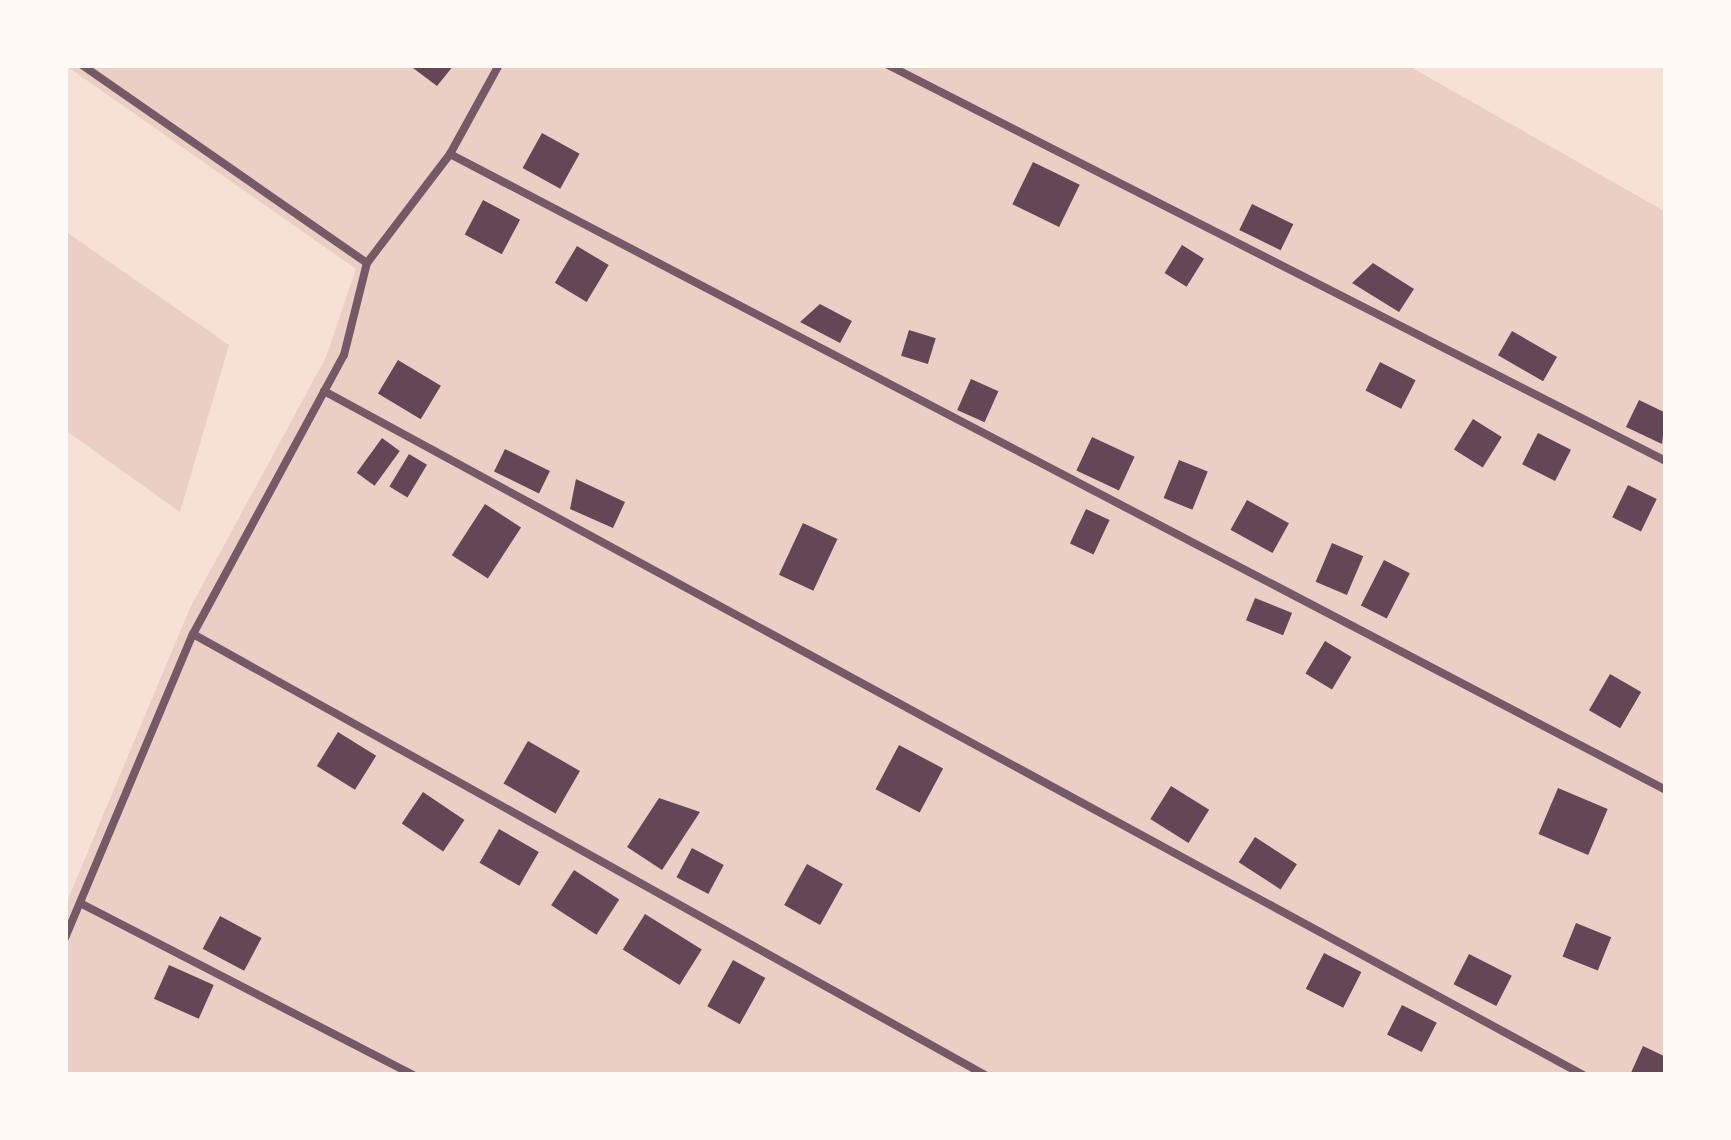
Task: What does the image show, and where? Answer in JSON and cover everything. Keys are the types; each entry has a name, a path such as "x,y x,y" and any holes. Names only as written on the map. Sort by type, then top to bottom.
{"lane":[{"path":"82,65 367,263"},
{"path":"65,938 193,634 344,355 367,263 450,154 499,65"},
{"path":"888,65 1666,461"},
{"path":"450,154 1666,790"},
{"path":"324,392 1583,1075"},
{"path":"193,634 985,1075"},
{"path":"80,904 412,1075"}],"shaded area":[{"path":"65,65 1407,65 1666,212 1666,1075 65,1075 65,906 190,608 326,357 356,269"},
{"path":"65,231 229,345 180,512 65,430"}],"building":[{"path":"409,65 454,65 437,86"},
{"path":"542,133 580,154 560,189 523,168"},
{"path":"1033,162 1080,185 1059,227 1012,204"},
{"path":"483,200 520,220 502,254 465,234"},
{"path":"1252,204 1293,224 1281,250 1239,230"},
{"path":"1182,245 1204,259 1187,287 1165,273"},
{"path":"577,246 609,265 587,302 555,283"},
{"path":"1373,263 1414,289 1399,312 1352,283"},
{"path":"820,304 852,321 840,343 800,322"},
{"path":"909,330 936,338 928,364 901,356"},
{"path":"1512,331 1557,357 1543,381 1498,355"},
{"path":"398,360 441,386 421,419 378,393"},
{"path":"1380,362 1416,380 1401,409 1365,391"},
{"path":"971,379 998,391 985,422 957,410"},
{"path":"1639,400 1666,413 1662,444 1626,427"},
{"path":"1473,419 1502,437 1483,468 1454,450"},
{"path":"1538,433 1571,450 1555,481 1522,464"},
{"path":"1092,437 1135,457 1119,490 1076,471"},
{"path":"382,438 400,451 375,486 357,473"},
{"path":"505,449 550,471 539,493 494,471"},
{"path":"409,454 427,465 407,497 389,487"},
{"path":"1179,460 1208,472 1192,510 1164,498"},
{"path":"576,479 625,502 613,528 570,509"},
{"path":"1628,485 1657,499 1641,531 1612,517"},
{"path":"1247,500 1289,523 1272,553 1231,530"},
{"path":"485,504 521,527 488,579 452,555"},
{"path":"1086,509 1110,520 1094,554 1070,543"},
{"path":"803,523 837,539 813,591 779,575"},
{"path":"1332,543 1363,556 1347,595 1316,582"},
{"path":"1384,560 1410,573 1387,619 1361,605"},
{"path":"1255,598 1292,613 1283,635 1246,620"},
{"path":"1325,641 1352,657 1332,690 1305,674"},
{"path":"1610,674 1641,692 1620,728 1589,710"},
{"path":"338,732 376,756 355,790 317,766"},
{"path":"528,741 580,771 555,813 504,783"},
{"path":"899,745 943,768 920,813 876,789"},
{"path":"1171,786 1209,810 1188,843 1150,819"},
{"path":"1558,788 1608,809 1588,855 1538,834"},
{"path":"423,792 464,820 443,851 402,824"},
{"path":"659,798 700,812 662,870 627,847"},
{"path":"499,829 539,852 519,886 480,863"},
{"path":"1255,837 1297,864 1281,889 1239,862"},
{"path":"692,848 724,865 708,894 677,877"},
{"path":"807,864 843,884 820,925 784,905"},
{"path":"574,870 619,899 596,935 551,905"},
{"path":"645,914 702,950 680,985 623,950"},
{"path":"220,916 261,938 244,971 203,949"},
{"path":"1576,923 1611,937 1598,971 1563,956"},
{"path":"1324,953 1361,972 1343,1008 1306,989"},
{"path":"1469,954 1512,976 1496,1006 1454,984"},
{"path":"733,960 765,978 740,1024 707,1006"},
{"path":"169,965 214,985 199,1019 154,999"},
{"path":"1402,1005 1437,1023 1422,1052 1387,1034"},
{"path":"1643,1046 1666,1057 1666,1075 1630,1075"}]}
